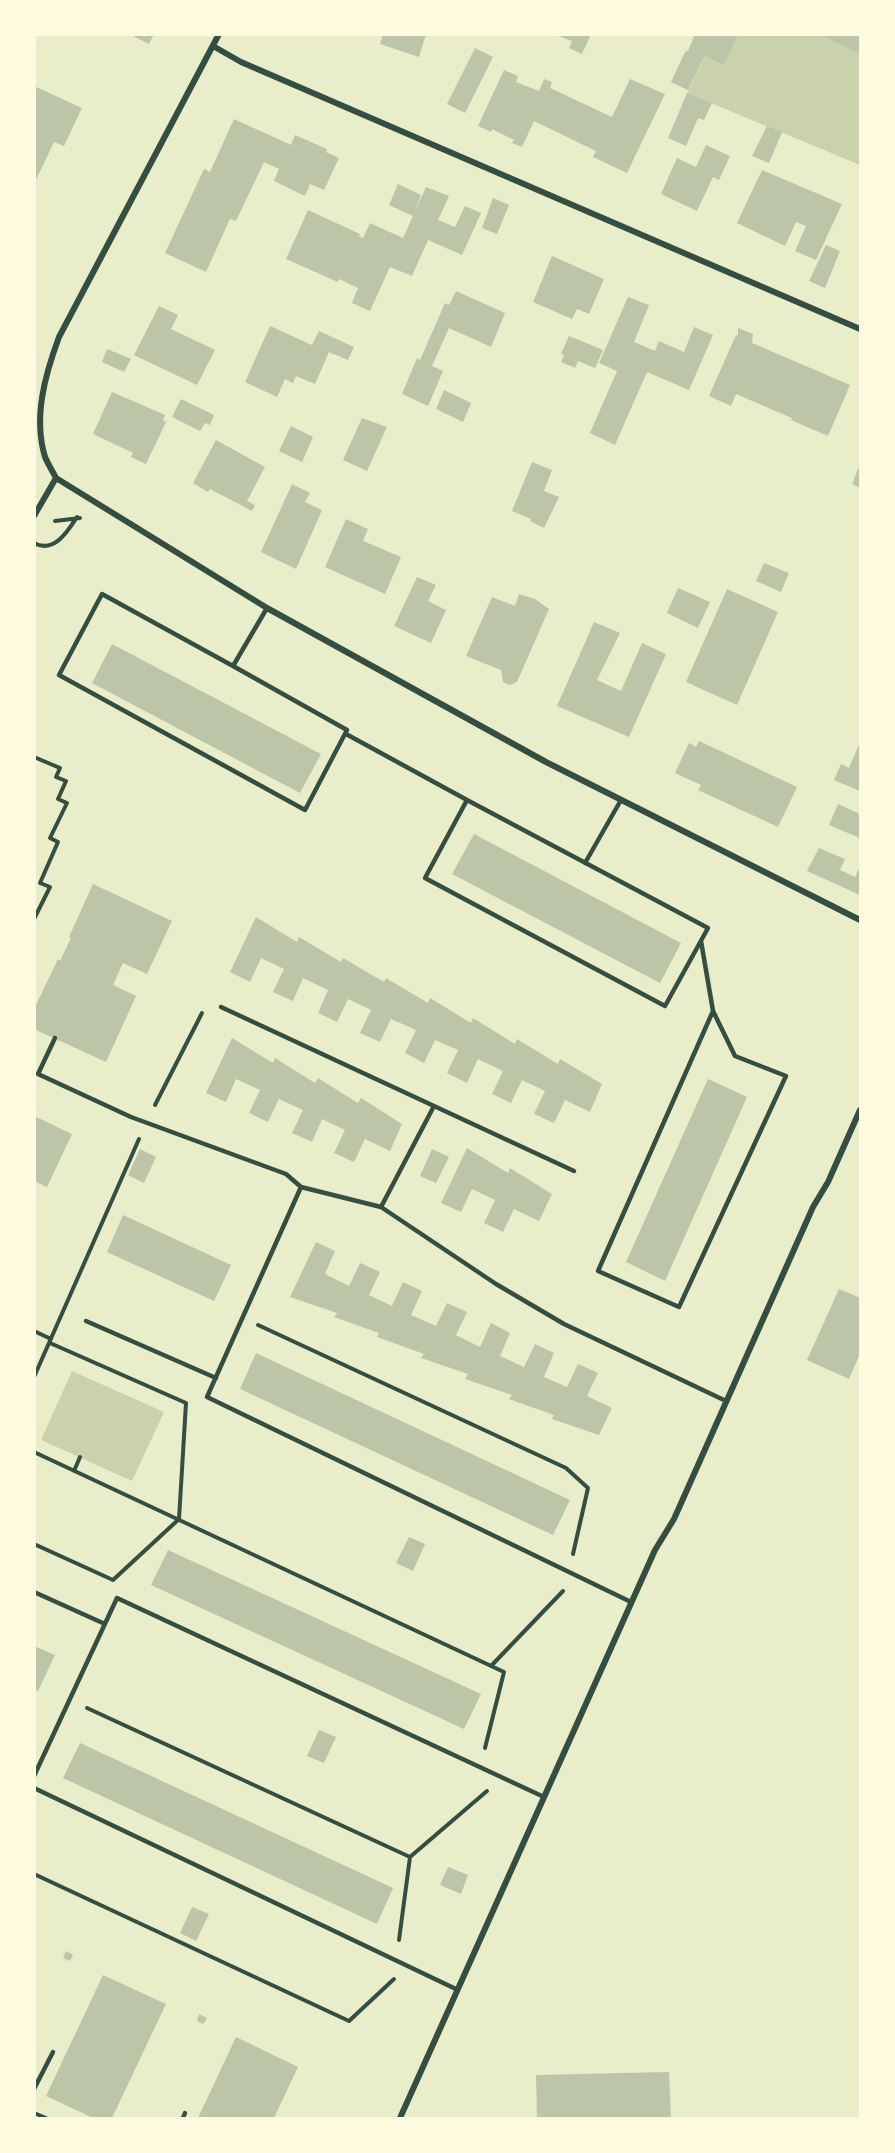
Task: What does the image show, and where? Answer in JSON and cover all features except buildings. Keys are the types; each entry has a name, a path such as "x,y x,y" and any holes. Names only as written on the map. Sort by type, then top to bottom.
{"street":[{"path":"219,34 59,337 48,365 42,390 41,430 45,457 56,478 267,608 546,762 861,921"},
{"path":"213,46 241,62 861,328"},
{"path":"34,516 56,478"},
{"path":"400,2118 631,1602 655,1550 674,1519 813,1207 828,1182 861,1110"}],"lane":[{"path":"102,594 233,666 347,730 305,810 59,675 102,594"},
{"path":"233,666 267,608"},
{"path":"346,734 708,928 665,1006 424,878 467,800"},
{"path":"585,863 621,800"},
{"path":"701,941 712,1011 735,1056 786,1076 679,1307 598,1271 712,1011"},
{"path":"221,1007 574,1171"},
{"path":"34,1081 55,1038"},
{"path":"38,1074 147,1122 280,1172 301,1187 381,1207 496,1284 564,1324 726,1401"},
{"path":"381,1207 434,1106"},
{"path":"301,1187 207,1396 631,1602"},
{"path":"86,1321 216,1378"},
{"path":"34,1592 105,1624"},
{"path":"34,1776 117,1598 544,1797"},
{"path":"34,1788 458,1990"},
{"path":"34,2089 53,2052"}],"path":[{"path":"34,543 40,546 53,545 66,534 87,498"},
{"path":"34,757 60,768 56,777 66,781 58,799 67,803 50,838 58,842 40,882 50,887 34,919"},
{"path":"34,1377 147,1122 207,1001 221,1007"},
{"path":"243,1318 566,1468 588,1488 569,1572"},
{"path":"34,1331 186,1403 179,1519 114,1580 34,1544"},
{"path":"34,1452 504,1672 480,1767"},
{"path":"74,1471 80,1457"},
{"path":"491,1666 578,1576"},
{"path":"70,1701 410,1857"},
{"path":"396,1961 410,1857 503,1778"},
{"path":"34,1874 349,2021 408,1966"},
{"path":"34,2113 46,2118"}],"green space":[{"path":"716,35 860,35 860,165 687,93"},
{"path":"72,1371 164,1412 132,1481 41,1440"}]}
